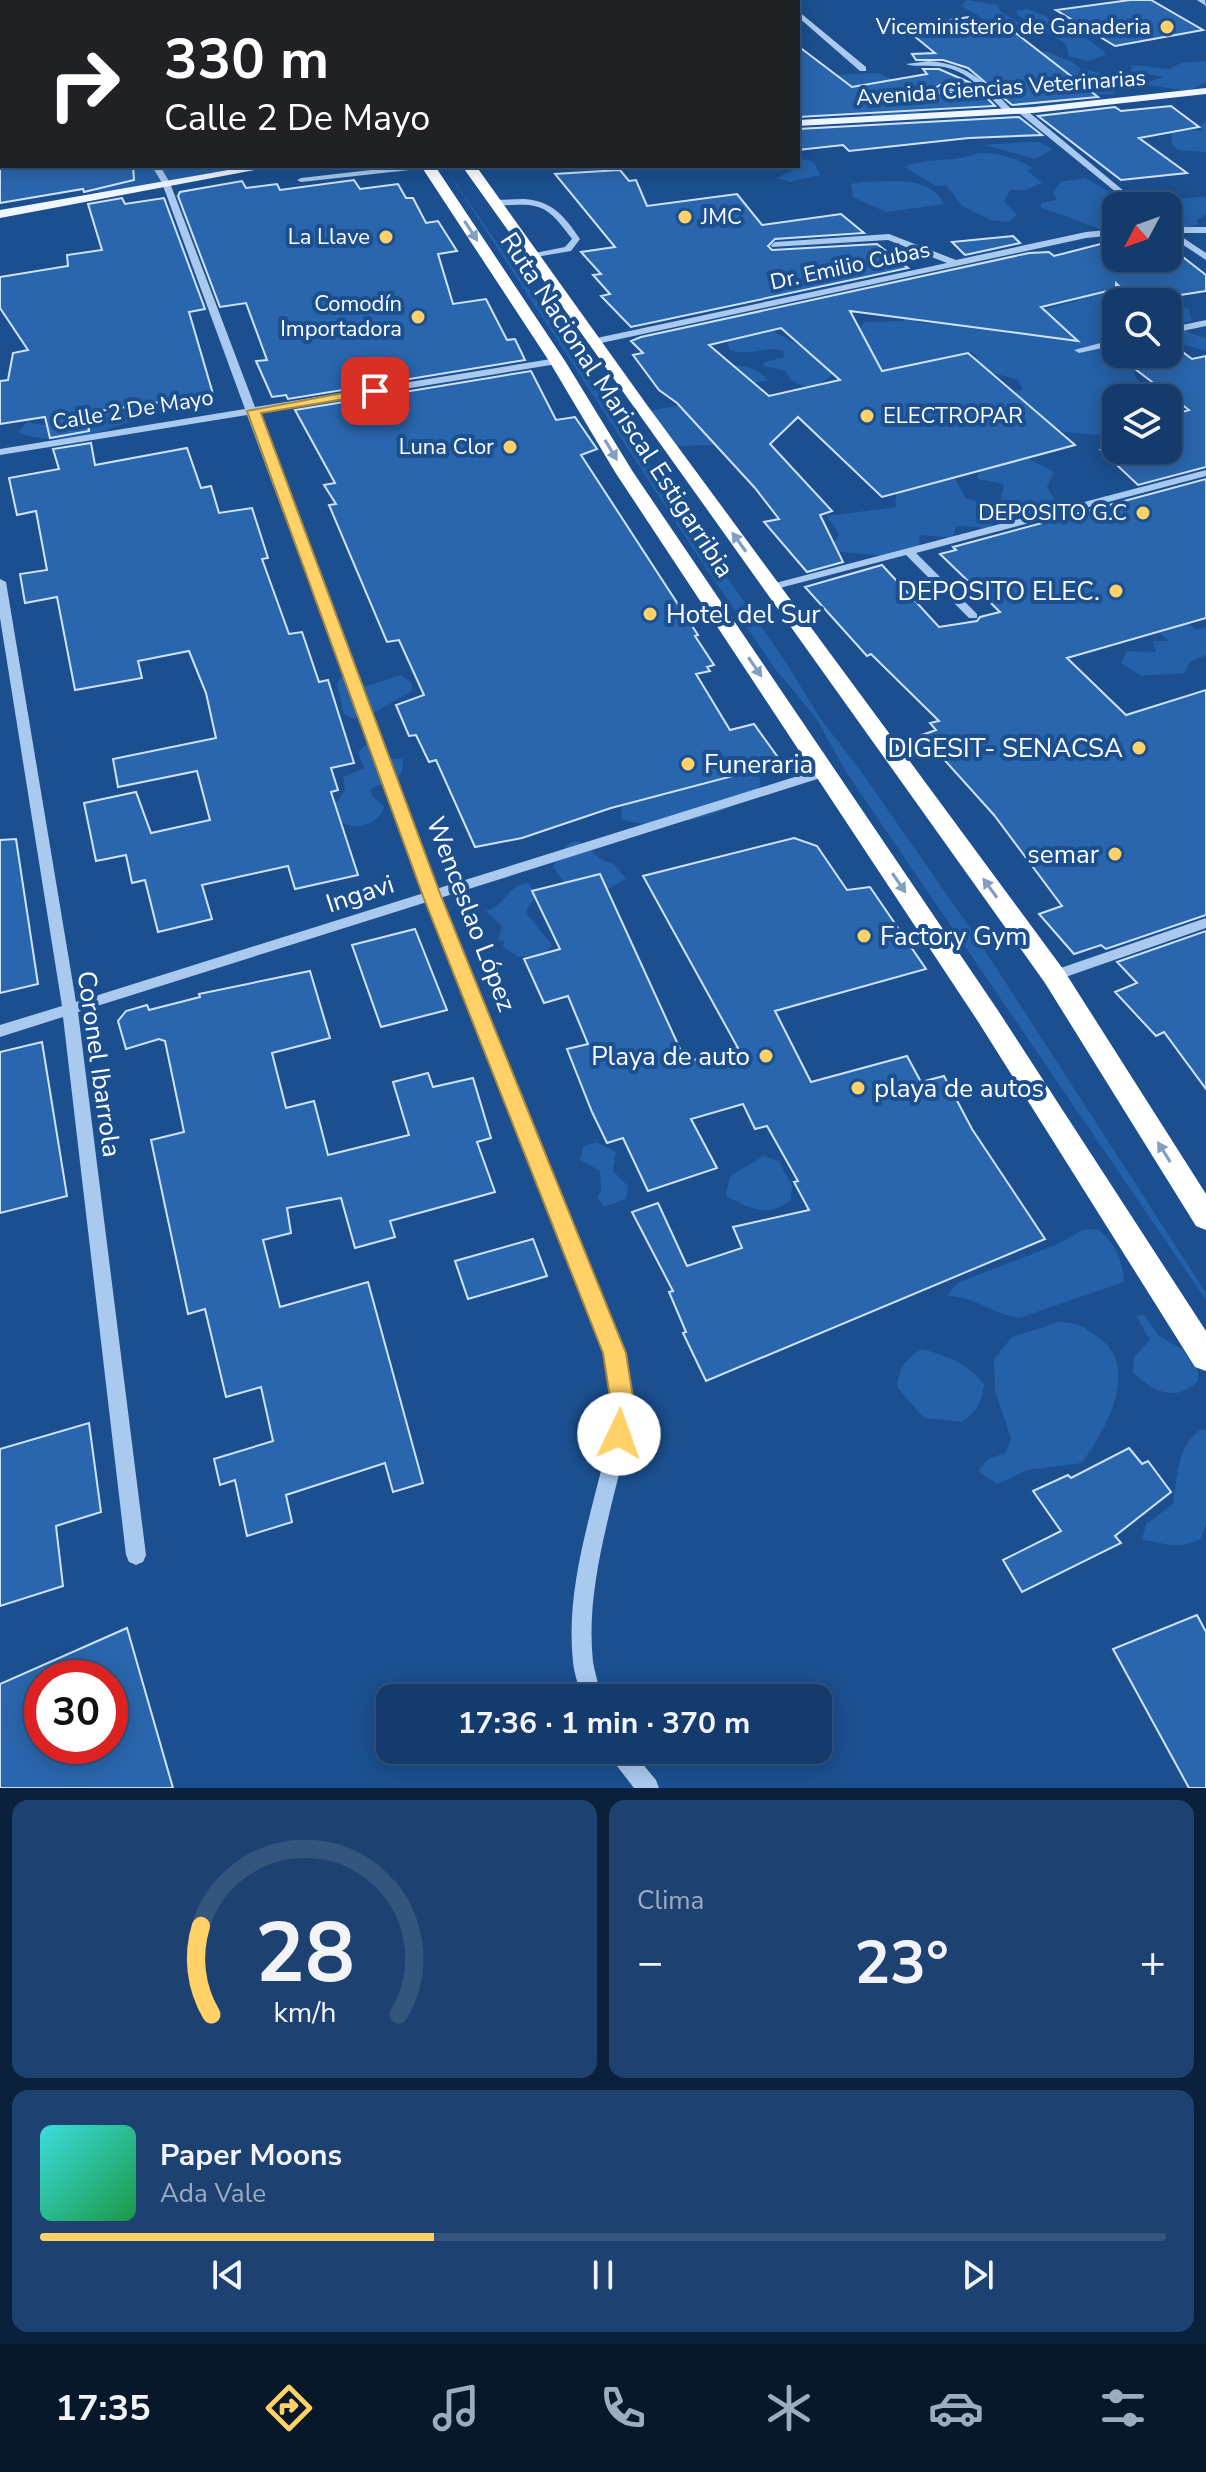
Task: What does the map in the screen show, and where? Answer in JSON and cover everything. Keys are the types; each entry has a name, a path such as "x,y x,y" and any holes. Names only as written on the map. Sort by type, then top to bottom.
{"highway":[{"name":"Ruta Nacional Mariscal Estigarribia","path":"429,168 557,361 624,472 825,772 1206,1357"},
{"name":"Ruta Nacional Mariscal Estigarribia","path":"470,168 592,342 1054,976 1206,1218"}],"main road":[{"name":"Avenida Ciencias Veterinarias","path":"800,123 1016,111 1206,91"},
{"path":"0,214 258,168"}],"street":[{"path":"1200,0 1206,4"},
{"path":"800,15 863,69"},
{"path":"910,64 947,62 959,66 1120,192"},
{"path":"941,90 984,88"},
{"name":"Wenceslao López","path":"157,168 166,183 253,411 432,896 615,1353 624,1410 586,1588 582,1639 590,1684"},
{"path":"301,180 410,168"},
{"path":"495,203 541,202 557,210 576,239 568,249 533,256"},
{"path":"1182,230 1206,230"},
{"name":"Dr. Emilio Cubas","path":"592,342 1102,233"},
{"path":"775,245 889,237 953,263"},
{"path":"1182,240 1206,257"},
{"path":"1182,328 1206,323"},
{"path":"1079,350 1102,345"},
{"name":"Calle 2 De Mayo","path":"0,452 557,361"},
{"path":"772,587 1206,473"},
{"path":"908,551 973,616"},
{"name":"Coronel Ibarrola","path":"0,582 70,1012 136,1555"},
{"name":"Ingavi","path":"0,1031 70,1012 825,772"},
{"path":"1054,976 1206,923"},
{"path":"628,1764 648,1788"}],"shaded area":[{"path":"967,0 998,5 1000,11 1021,24 1008,28 984,23 979,16 961,6"},
{"path":"1026,9 1069,28 1106,54 1089,61 1069,56 1066,44 1018,16 1016,11"},
{"path":"1045,51 1081,69 1100,73 1116,93 1105,95 1085,89 1039,54"},
{"path":"1206,61 1206,82 1189,91 1141,84 1164,77 1130,71 1133,65 1169,69 1181,63"},
{"path":"877,73 897,81 927,109 916,115 872,116 870,112 800,116 800,85 830,75"},
{"path":"1206,120 1206,152 1178,150 1172,144 1171,133 1178,129 1204,131 1199,127"},
{"path":"1039,142 1053,149 1035,159 985,145"},
{"path":"978,153 1020,161 1033,168 1028,171 1042,183 1026,190 1010,190 1004,201 1017,215 1008,222 991,220 962,206 946,185 936,186 904,167 922,162"},
{"path":"800,158 814,162 820,175 790,182 777,178 800,168"},
{"path":"84,168 243,168 101,193 67,180"},
{"path":"445,168 789,667 819,717 860,770 975,935 1206,1293 1206,1300 846,772 816,718 776,670 693,549"},
{"path":"1085,178 1110,192 1102,192 1102,230 1040,207 1042,203 1057,200 1053,193 1060,182"},
{"path":"851,184 919,184 937,194 944,204 886,212 853,197"},
{"path":"1206,196 1206,214 1196,221 1199,224 1182,227 1182,199"},
{"path":"1121,279 1126,288 1102,288 1102,368 1140,368 1133,372 1141,384 1102,384 1102,436 1057,431 1007,393 1022,390 1019,380 977,369 973,362 976,356 971,352 891,370 874,367 846,375 832,375 818,385 806,388 791,380 786,371 763,366 765,362 784,357 783,351 742,352 729,349 728,342 732,338 771,330 806,349 863,334 859,328 865,322 905,321 901,313 919,314 916,322 931,324 938,320 1041,310 1077,301 1068,289"},
{"path":"1182,306 1189,309 1192,321 1182,323"},
{"path":"1182,326 1190,333 1206,338 1206,351 1182,344"},
{"path":"718,365 752,369 768,381 747,383 712,445 676,446 654,437 647,411 682,405"},
{"path":"117,411 140,417 96,433 63,438 32,437 18,432 27,422 54,426 74,424"},
{"path":"1029,459 1054,472 1047,487 1061,510 1032,519 1000,504 1004,484 977,479 979,471"},
{"path":"949,467 966,499 992,503 999,517 988,528 956,526 953,538 920,535 919,548 888,556 829,551 839,534 827,516 896,507 896,477"},
{"path":"1186,622 1197,630 1206,627 1206,655 1190,662 1185,673 1141,676 1121,663 1127,651 1156,652 1153,641 1170,641 1159,633"},
{"path":"344,672 364,687 401,675 412,683 412,691 377,711 353,719 344,714 337,684"},
{"path":"374,738 382,742 384,758 402,759 402,772 394,780 371,789 373,797 384,806 373,822 359,826 345,824 336,818 330,803 337,802 345,790 343,777 364,768 358,752"},
{"path":"711,765 750,771 759,777 761,785 733,806 695,819 655,824 621,819 622,806 642,795 667,796"},
{"path":"575,841 614,864 626,879 604,891 564,882 553,867 566,846"},
{"path":"528,883 537,896 527,908 527,914 552,945 545,954 518,957 503,947 504,941 498,940 502,926 486,911 515,887"},
{"path":"596,1142 616,1152 613,1171 628,1186 626,1199 604,1207 597,1197 601,1191 600,1171 580,1160 583,1147"},
{"path":"764,1156 779,1161 792,1186 791,1200 774,1209 758,1210 726,1196 730,1176"},
{"path":"1098,1229 1117,1252 1124,1282 1019,1318 966,1299 947,1296 957,1283 1058,1244 1082,1230"},
{"path":"1144,1315 1159,1336 1182,1349 1198,1370 1198,1381 1190,1388 1181,1392 1165,1392 1148,1385 1133,1372 1134,1357 1150,1340 1136,1316"},
{"path":"1059,1322 1084,1328 1111,1350 1117,1365 1118,1382 1109,1417 1082,1463 1028,1470 997,1484 978,1471 988,1459 1005,1453 1011,1438 995,1391 994,1359 1012,1337"},
{"path":"922,1349 956,1361 984,1384 978,1406 962,1422 924,1418 897,1387 904,1365"},
{"path":"1200,1430 1206,1430 1206,1524 1201,1539 1177,1545 1142,1540 1146,1524 1173,1504 1182,1454"}],"building":[{"name":"Viceministerio de Ganaderia","path":"1151,0 1203,30 1115,46 1056,10"},
{"path":"969,17 977,23 1004,24 1098,97 1012,105 968,68 943,60 916,60 912,54 935,53 903,27"},
{"path":"800,48 852,87 927,74 923,69 939,69 971,83 940,85 934,89 935,93 982,93 995,106 800,117"},
{"path":"1171,106 1199,127 1139,138 1187,173 1121,180 1038,116 1115,107 1121,111"},
{"path":"1019,117 1042,135 969,138 849,151 843,145 800,150 800,129"},
{"path":"0,168 133,168 134,180 84,192 83,189 0,203"},
{"path":"620,170 629,181 636,180 647,206 737,194 762,225 841,214 864,233 775,239 768,246 772,250 877,244 908,268 631,327 601,296 610,294 593,275 601,274 581,252 615,247 555,174"},
{"path":"354,180 360,189 398,184 406,198 413,198 426,223 438,221 457,251 438,254 453,304 486,299 507,340 515,339 525,360 288,399 286,395 272,397 256,361 267,360 246,303 220,307 178,196 180,192 242,181 246,188 277,184 280,190"},
{"path":"122,198 125,204 164,198 205,309 189,312 213,394 201,396 202,401 175,404 174,400 86,413 89,431 50,438 45,417 0,424 0,381 8,380 13,353 28,350 0,308 0,277 68,266 67,255 102,250 88,204"},
{"path":"1013,236 1020,243 965,255 952,242"},
{"path":"1102,244 1102,272 1182,272 1182,256 1206,275 1206,291 1182,295 1182,288 1121,288 1116,283 1116,288 1102,288 1102,292 1041,307 1078,341 850,311 882,371 968,353 1075,445 882,497 798,417 770,444 832,511 820,515 843,562 807,572 764,522 779,519 755,488 677,403 659,390 633,355 643,353 631,341 641,337 1029,253 1049,252 1054,256","holes":["781,328 840,380 769,396 709,345"]},
{"path":"1182,352 1192,359 1206,356 1206,467 1138,485 1116,464 1182,464 1182,412 1189,410 1182,405 1182,384 1155,384 1135,369 1182,368"},
{"path":"531,371 556,420 575,417 597,449 581,455 698,635 695,636 714,665 707,667 710,671 696,674 730,730 754,724 782,763 611,808 522,838 475,847 436,760 429,762 416,735 409,736 396,705 424,695 399,640 387,642 329,505 336,504 324,485 335,483 295,410"},
{"path":"91,443 95,465 187,448 201,488 211,486 219,513 252,508 268,558 262,559 289,634 302,632 319,682 328,680 354,763 331,768 338,790 331,792 358,875 295,889 288,866 202,885 212,919 158,932 145,880 132,883 126,855 96,861 84,803 136,792 151,833 210,820 197,771 118,787 113,759 216,738 206,693 189,651 138,661 142,678 75,690 57,597 25,603 20,574 47,570 36,511 17,515 9,478 59,469 53,449"},
{"path":"1206,479 1206,618 1067,658 1126,715 1206,690 1206,915 1106,949 1101,945 1074,954 1039,914 1062,906 994,815 922,735 936,730 930,723 939,721 871,654 867,656 805,587 882,565 939,627 977,621 980,617 1000,612 940,554 956,550 953,547"},
{"path":"794,838 817,846 847,890 870,887 926,969 775,1011 811,1082 907,1056 921,1082 944,1076 972,1129 1045,1239 706,1381 683,1333 686,1332 669,1292 673,1291 632,1212 658,1203 687,1266 742,1248 733,1227 809,1210 794,1182 798,1181 767,1126 755,1129 743,1104 691,1119 717,1168 648,1191 623,1138 607,1143 592,1112 567,1049 588,1044 568,996 544,1003 524,959 560,949 532,891 600,874 686,1062 738,1048 643,876"},
{"path":"16,839 38,984 0,993 0,840"},
{"path":"415,929 447,1010 381,1027 352,945"},
{"path":"1206,931 1206,1089 1164,1032 1156,1036 1115,992 1137,983 1117,962"},
{"path":"310,971 330,1038 272,1053 286,1108 314,1101 328,1155 409,1135 393,1082 428,1073 433,1087 473,1078 491,1138 477,1142 495,1192 390,1221 395,1237 355,1248 341,1198 287,1208 291,1233 263,1240 280,1307 368,1282 423,1483 393,1492 385,1463 286,1495 292,1522 247,1536 235,1480 220,1485 214,1459 273,1441 261,1387 226,1397 205,1309 188,1314 151,1140 184,1132 165,1041 159,1039 126,1049 118,1021 126,1011 147,1005 149,1010 200,997 199,994"},
{"path":"42,1042 67,1196 0,1213 0,1052"},
{"path":"533,1239 547,1276 468,1299 455,1261"},
{"path":"89,1423 101,1512 56,1526 63,1586 0,1606 0,1449"},
{"path":"1129,1448 1142,1464 1148,1461 1171,1492 1115,1536 1121,1543 1022,1592 1003,1560 1061,1531 1033,1491 1068,1475 1071,1478"},
{"path":"1197,1615 1206,1632 1206,1788 1189,1788 1113,1649"},
{"path":"127,1628 173,1788 0,1788 0,1684 24,1673 24,1764 128,1764 128,1660 54,1660"}],"place":[{"name":"Viceministerio de Ganaderia","path":"1167,27"},
{"name":"JMC","path":"685,217"},
{"name":"La Llave","path":"386,237"},
{"name":"Comodín Importadora","path":"418,317"},
{"name":"ELECTROPAR","path":"867,416"},
{"name":"Luna Clor","path":"510,447"},
{"name":"DEPOSITO G.C","path":"1143,513"},
{"name":"DEPOSITO ELEC.","path":"1116,591"},
{"name":"Hotel del Sur","path":"650,614"},
{"name":"DIGESIT- SENACSA","path":"1139,748"},
{"name":"Funeraria","path":"688,764"},
{"name":"semar","path":"1115,854"},
{"name":"Factory Gym","path":"864,936"},
{"name":"Playa de auto","path":"766,1056"},
{"name":"playa de autos","path":"858,1088"}],"route":[{"path":"375,391 253,411 432,896 615,1353 624,1410 619,1434"}]}
